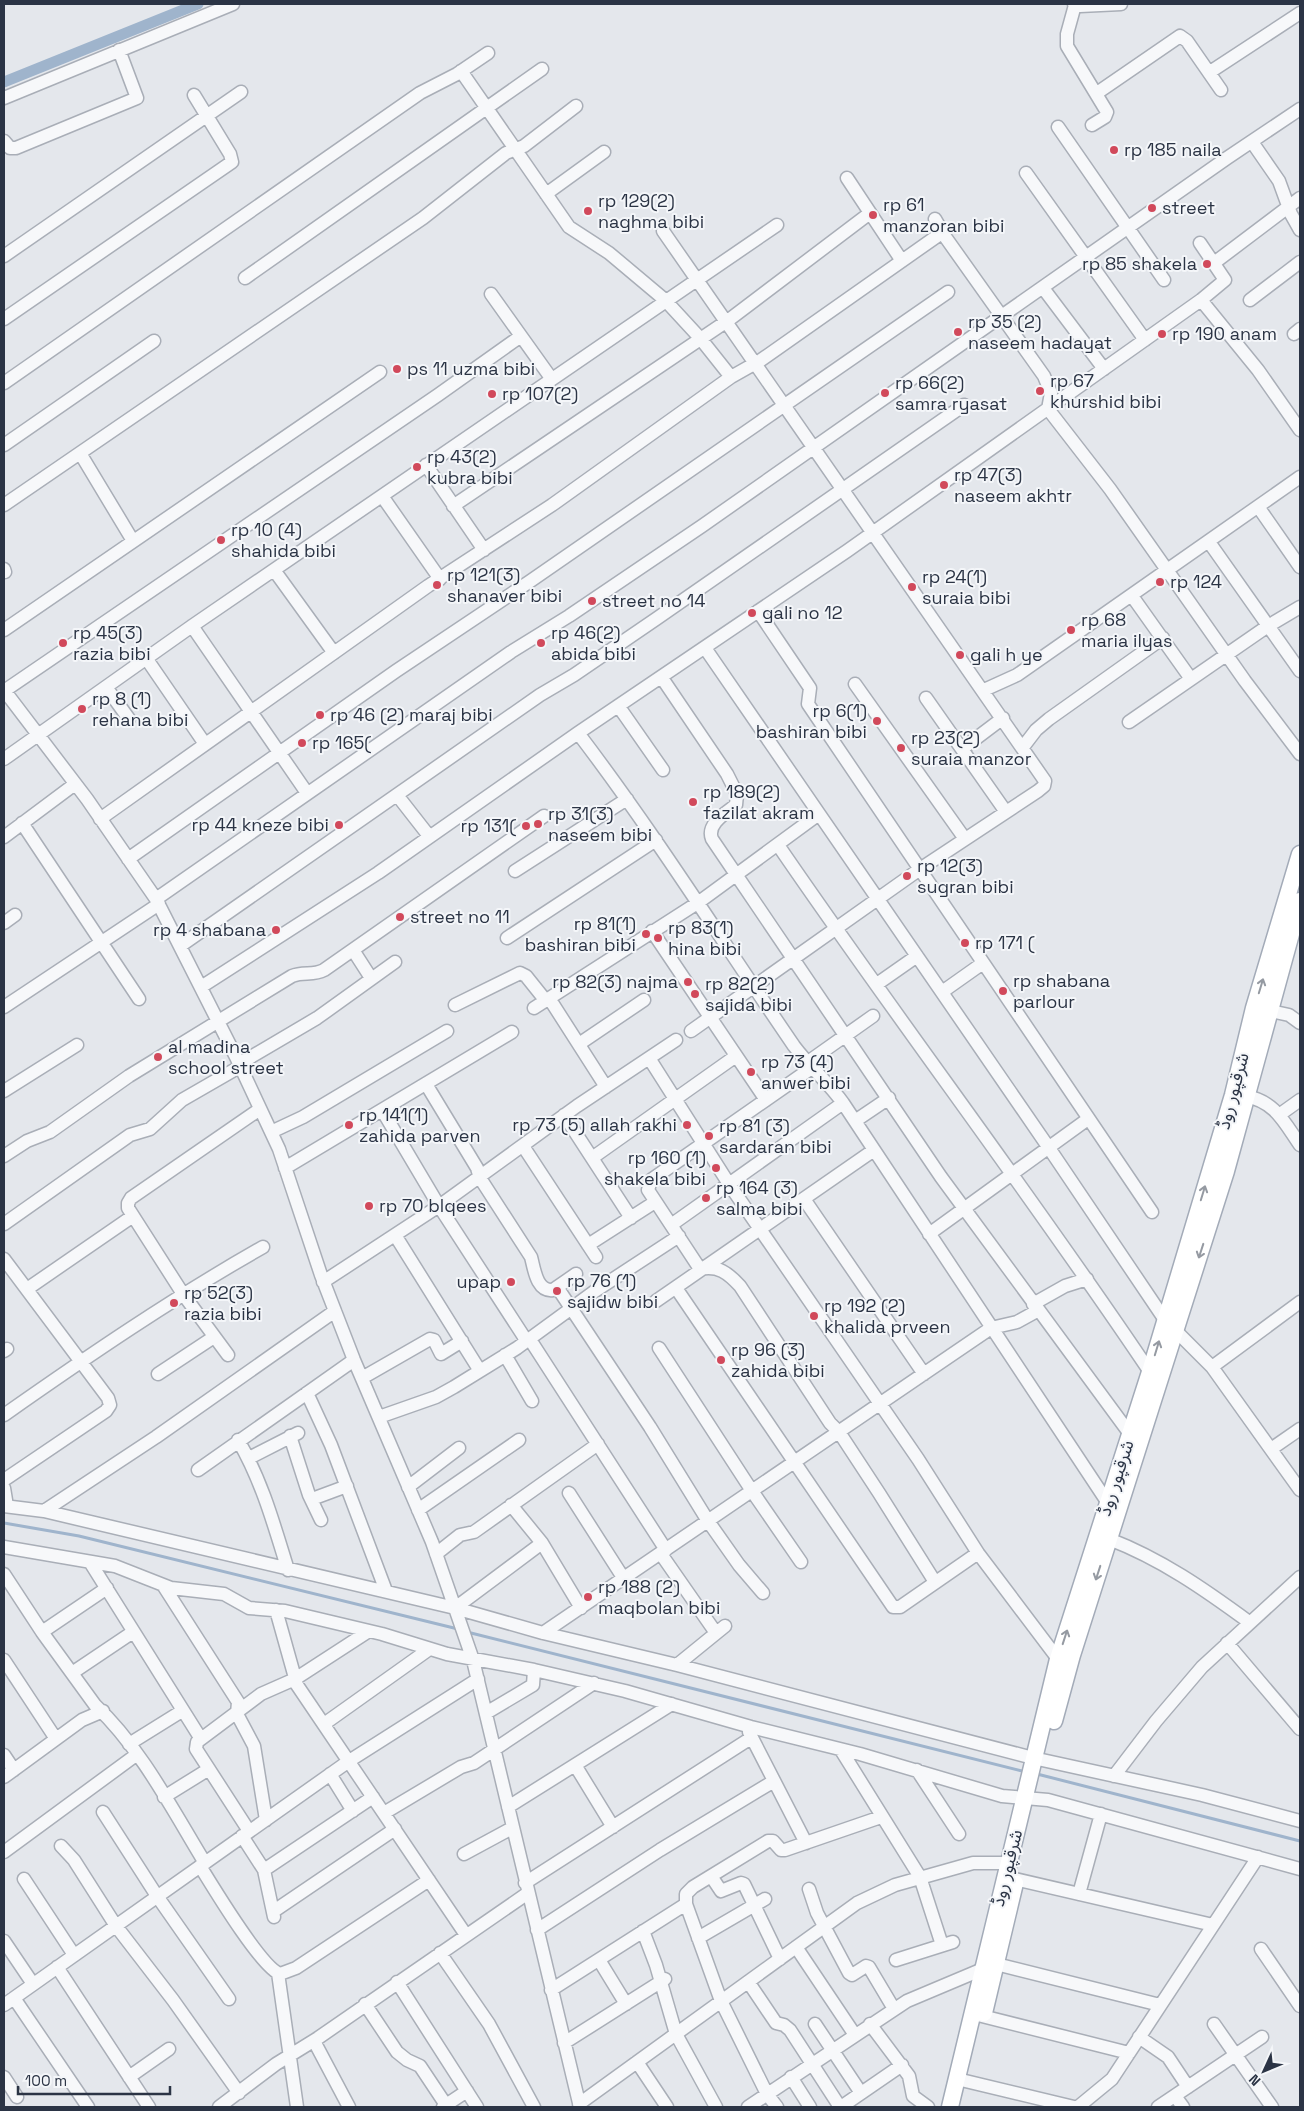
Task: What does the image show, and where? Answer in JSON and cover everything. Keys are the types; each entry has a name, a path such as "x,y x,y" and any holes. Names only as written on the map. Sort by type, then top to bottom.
{"main road":[{"name":"شرقپور روڈ","path":"950,2107 962,2080 978,2015 1010,1873 1030,1798 1058,1659 1150,1372 1170,1325 1226,1171 1245,1096 1261,1009 1300,854"},
{"name":"شرقپور روڈ","path":"1037,1764 1109,1539 1233,1096 1261,1009 1300,901"},
{"name":"شرقپور روڈ","path":"962,2080 962,2107"}],"street":[{"path":"4,98 233,4"},
{"path":"1092,125 1105,117 1108,112 1068,46 1067,34 1075,4 1121,4"},
{"path":"1210,72 1300,13"},
{"path":"1097,93 1180,36 1187,41 1222,90"},
{"path":"4,141 10,148 14,148 137,98 119,50"},
{"path":"4,384 420,93 461,71 488,53"},
{"path":"245,278 542,69"},
{"path":"461,71 569,227 609,253 665,300 700,338 731,378"},
{"path":"4,256 241,92"},
{"path":"4,319 232,162 230,154 194,95"},
{"path":"4,505 423,218 501,157 524,146 576,106"},
{"path":"4,1007 102,942 307,793 511,652 569,616 814,448 1252,142 1298,115"},
{"path":"1058,127 1164,280"},
{"path":"1252,142 1280,181 1300,230"},
{"path":"546,194 604,152"},
{"path":"1026,173 1144,340"},
{"path":"847,178 902,261"},
{"path":"1214,263 1300,198"},
{"path":"453,506 580,422 726,321 870,214"},
{"path":"935,219 1047,381 1051,393 1048,409 1169,570 1300,754"},
{"path":"4,759 192,626 696,278 777,225"},
{"path":"663,231 1042,773 1045,783 1038,791 920,869 879,900 691,1031"},
{"path":"100,819 440,579 590,478 943,232"},
{"path":"201,987 378,873 578,733 662,678 873,533 1202,300 1225,282 1200,243"},
{"path":"1250,300 1300,262"},
{"path":"1043,288 1104,369"},
{"path":"128,859 404,665 537,577 948,292"},
{"path":"491,294 551,378"},
{"path":"1202,300 1258,370 1300,430"},
{"path":"520,336 390,428 4,690 75,784 157,902 218,1020 271,1132 323,1282 436,1554 472,1657 526,1888 580,2106 637,2062 749,1983 842,1912 876,1893 920,1878 973,1863 1078,1894 1213,1925"},
{"path":"4,445 154,340"},
{"path":"4,630 380,372"},
{"path":"180,946 540,695 574,675 656,620 964,405"},
{"path":"80,453 133,541"},
{"path":"426,465 484,550"},
{"path":"984,690 1017,675 1259,508 1300,477"},
{"path":"382,496 440,579"},
{"path":"1259,508 1300,568"},
{"path":"1209,542 1300,671"},
{"path":"274,570 334,653"},
{"path":"1132,596 1191,679"},
{"path":"1129,722 1268,626 1300,607"},
{"path":"758,611 810,688 808,704 1152,1212"},
{"path":"192,626 307,793"},
{"path":"1023,747 1036,730 1049,719 1163,638"},
{"path":"705,648 1170,1325 1212,1367 1300,1490"},
{"path":"146,658 205,744"},
{"path":"662,678 719,761 737,794 736,805 717,821 710,834 965,1208 1035,1308 1130,1434"},
{"path":"855,684 965,839"},
{"path":"106,687 129,719"},
{"path":"926,698 1006,812"},
{"path":"619,707 662,770"},
{"path":"962,749 1003,718"},
{"path":"578,733 699,902 795,1047 843,1103 1108,1503"},
{"path":"4,837 75,784"},
{"path":"397,795 429,836"},
{"path":"516,871 627,799"},
{"path":"534,1008 699,902 819,814"},
{"path":"4,1156 27,1141 50,1132 129,1076 292,976 300,973 317,974 544,816"},
{"path":"22,823 138,999"},
{"path":"507,938 656,840"},
{"path":"778,845 836,930 1013,1174 1150,1372"},
{"path":"4,923 15,915"},
{"path":"652,931 766,1100"},
{"path":"353,950 371,978"},
{"path":"877,984 917,956"},
{"path":"4,1224 123,1139 150,1129 182,1100 317,1018 395,962"},
{"path":"942,992 983,963"},
{"path":"455,1005 520,973 526,976 548,1000 606,1086"},
{"path":"579,1044 644,1000"},
{"path":"1261,1009 1289,1015 1300,1023"},
{"path":"700,1269 655,1202 648,1190 649,1182 766,1100 873,1016"},
{"path":"271,1132 318,1108 447,1031"},
{"path":"285,1168 512,1032"},
{"path":"323,1282 440,1206 564,1115 676,1040"},
{"path":"4,1091 77,1045"},
{"path":"592,1158 736,1056"},
{"path":"649,1058 729,1184 881,1403 978,1553 1058,1659"},
{"path":"426,1084 477,1168 480,1178 531,1257 536,1277 548,1291 576,1274"},
{"path":"1245,1096 1265,1102 1279,1115 1300,1145"},
{"path":"855,1121 889,1098"},
{"path":"1279,1115 1300,1100"},
{"path":"671,1225 843,1103"},
{"path":"228,1355 183,1294 127,1206 131,1198 260,1108"},
{"path":"382,1110 440,1206 598,1444 664,1552 721,1629 677,1665"},
{"path":"564,1115 631,1218"},
{"path":"929,1234 1088,1119"},
{"path":"523,1146 596,1257"},
{"path":"656,1301 874,1150"},
{"path":"804,1199 924,1374"},
{"path":"588,1245 655,1202"},
{"path":"27,1289 133,1216"},
{"path":"395,1235 480,1371"},
{"path":"378,1417 436,1397 505,1356 571,1308 679,1236"},
{"path":"4,1415 81,1361 183,1294 263,1247"},
{"path":"4,1259 108,1398 109,1407 4,1480"},
{"path":"700,1269 714,1267 722,1270 740,1286 830,1423 839,1432 935,1582"},
{"path":"543,1633 991,1328 1017,1322 1065,1286 1087,1279"},
{"path":"557,1287 610,1370 650,1427 708,1521 739,1565 763,1593"},
{"path":"676,1288 892,1607 900,1607 978,1553"},
{"path":"1212,1367 1300,1302"},
{"path":"44,1511 156,1437 335,1311"},
{"path":"158,1374 214,1337"},
{"path":"362,1378 430,1339 434,1340 441,1354 462,1341"},
{"path":"659,1348 752,1492 801,1562"},
{"path":"505,1356 532,1401"},
{"path":"198,1470 354,1360"},
{"path":"307,1393 347,1486 386,1591"},
{"path":"1272,1450 1300,1430"},
{"path":"249,1458 294,1435 312,1499 321,1520"},
{"path":"238,1440 249,1458 265,1496 288,1570"},
{"path":"418,1510 519,1440"},
{"path":"436,1554 460,1535 474,1532 598,1444"},
{"path":"408,1487 459,1448"},
{"path":"312,1499 347,1486"},
{"path":"4,1488 5,1506 44,1511 288,1570 386,1591 543,1633 677,1665 1037,1764 1114,1776 1202,1795 1300,1821"},
{"path":"569,1493 624,1579"},
{"path":"511,1505 542,1543 581,1608"},
{"path":"1109,1539 1141,1551 1167,1566 1249,1622"},
{"path":"455,1608 542,1543"},
{"path":"4,1547 126,1569 163,1585 183,1590 224,1594 249,1608 276,1610 369,1631 428,1650 472,1657 594,1683 672,1704 751,1733 860,1754 1002,1796 1048,1800 1258,1857 1299,1870"},
{"path":"90,1562 201,1739"},
{"path":"4,1574 72,1674 133,1750 164,1797 202,1865 250,1941 278,1973 297,2107"},
{"path":"1114,1776 1186,1684 1249,1622 1300,1577"},
{"path":"163,1585 238,1702 238,1712 254,1746 266,1820"},
{"path":"42,1632 107,1588"},
{"path":"276,1610 294,1680 466,1935"},
{"path":"369,1631 294,1680 261,1694 201,1739 196,1744 196,1749 209,1769 264,1870 274,1914 395,1829"},
{"path":"72,1674 133,1632"},
{"path":"1227,1643 1300,1729"},
{"path":"324,1724 428,1650"},
{"path":"4,1660 56,1739"},
{"path":"486,1713 533,1685 534,1670"},
{"path":"88,2107 9,2001 330,1774 478,1679"},
{"path":"384,1812 462,1767 474,1763 594,1683"},
{"path":"508,1807 672,1704"},
{"path":"4,1755 9,1773 82,1720 103,1711"},
{"path":"4,1852 182,1711"},
{"path":"751,1733 806,1843"},
{"path":"219,2107 290,2054 314,2041 466,1935 526,1888 751,1733"},
{"path":"841,1750 920,1878 948,1944 896,1960"},
{"path":"575,1765 613,1827"},
{"path":"164,1797 209,1769"},
{"path":"917,1770 959,1834"},
{"path":"330,1774 353,1811"},
{"path":"537,1930 660,1850 774,1781"},
{"path":"264,1870 374,1797"},
{"path":"103,1812 157,1896 229,1999"},
{"path":"1078,1894 1101,1814"},
{"path":"776,2107 721,2001 686,1904 687,1892 768,1841 773,1841 783,1850 881,1817"},
{"path":"464,1854 512,1828"},
{"path":"61,1846 74,1860 116,1926 239,2093"},
{"path":"1078,2107 1104,2088 1258,1857"},
{"path":"711,1876 721,1891 743,1883 760,1901 780,1959"},
{"path":"24,1878 74,1955"},
{"path":"278,1973 285,1973 296,1968 430,1880"},
{"path":"809,1888 824,1927 849,1973 852,1975 866,1966 869,1967 894,2009"},
{"path":"698,1938 760,1901"},
{"path":"551,1990 686,1904"},
{"path":"643,1931 662,1981 676,2034 716,2107"},
{"path":"4,1942 33,1984"},
{"path":"796,1947 855,2035"},
{"path":"1261,1949 1300,2006"},
{"path":"440,1953 489,2024 534,2107"},
{"path":"599,1960 626,2004"},
{"path":"748,2107 894,2009 918,1995 988,1965 1160,2005"},
{"path":"57,1967 149,2107"},
{"path":"564,2043 662,1981"},
{"path":"397,1982 477,2107"},
{"path":"1289,1990 1300,1982"},
{"path":"749,1983 776,2023 786,2026 790,2030 840,2107 902,2066"},
{"path":"365,2004 397,2052 407,2060 420,2066 445,2106 467,2091"},
{"path":"978,2015 1129,2053"},
{"path":"815,2024 861,2093"},
{"path":"870,2024 910,2078 911,2092 928,2107"},
{"path":"1214,2024 1272,2107"},
{"path":"1139,2037 1155,2046 1168,2057 1188,2087"},
{"path":"1158,2107 1262,2037"},
{"path":"314,2041 349,2107"},
{"path":"129,2077 169,2050"},
{"path":"637,2062 667,2107"},
{"path":"4,2077 17,2097"},
{"path":"791,2078 810,2107"},
{"path":"962,2080 1074,2107"},
{"path":"1175,2096 1183,2107"}],"waterway":[{"path":"4,82 198,4"},
{"path":"4,1523 79,1536 458,1629"},
{"path":"467,1632 1026,1772"},
{"path":"1037,1774 1300,1841"}],"place":[{"name":"rp 185 naila","path":"1114,150"},
{"name":"street","path":"1152,208"},
{"name":"rp 129(2) naghma bibi","path":"588,211"},
{"name":"rp 61 manzoran bibi","path":"873,215"},
{"name":"rp 85 shakela","path":"1207,264"},
{"name":"rp 35 (2) naseem hadayat","path":"958,332"},
{"name":"rp 190 anam","path":"1162,334"},
{"name":"ps 11 uzma bibi","path":"397,369"},
{"name":"rp 67 khurshid bibi","path":"1040,391"},
{"name":"rp 66(2) samra ryasat","path":"885,393"},
{"name":"rp 107(2)","path":"492,394"},
{"name":"rp 43(2) kubra bibi","path":"417,467"},
{"name":"rp 47(3) naseem akhtr","path":"944,485"},
{"name":"rp 10 (4) shahida bibi","path":"221,540"},
{"name":"rp 124","path":"1160,582"},
{"name":"rp 121(3) shanaver bibi","path":"437,585"},
{"name":"rp 24(1) suraia bibi","path":"912,587"},
{"name":"street no 14","path":"592,601"},
{"name":"gali no 12","path":"752,613"},
{"name":"rp 68 maria ilyas","path":"1071,630"},
{"name":"rp 45(3) razia bibi","path":"63,643"},
{"name":"rp 46(2) abida bibi","path":"541,643"},
{"name":"gali h ye","path":"960,655"},
{"name":"rp 8 (1) rehana bibi","path":"82,709"},
{"name":"rp 46 (2) maraj bibi","path":"320,715"},
{"name":"rp 6(1) bashiran bibi","path":"877,721"},
{"name":"rp 165(","path":"302,743"},
{"name":"rp 23(2) suraia manzor","path":"901,748"},
{"name":"rp 189(2) fazilat akram","path":"693,802"},
{"name":"rp 31(3) naseem bibi","path":"538,824"},
{"name":"rp 44 kneze bibi","path":"339,825"},
{"name":"rp 131(","path":"526,826"},
{"name":"rp 12(3) sugran bibi","path":"907,876"},
{"name":"street no 11","path":"400,917"},
{"name":"rp 4 shabana","path":"276,930"},
{"name":"rp 81(1) bashiran bibi","path":"646,934"},
{"name":"rp 83(1) hina bibi","path":"658,938"},
{"name":"rp 171 (","path":"965,943"},
{"name":"rp 82(3) najma","path":"688,982"},
{"name":"rp shabana parlour","path":"1003,991"},
{"name":"rp 82(2) sajida bibi","path":"695,994"},
{"name":"al madina school street","path":"158,1057"},
{"name":"rp 73 (4) anwer bibi","path":"751,1072"},
{"name":"rp 141(1) zahida parven","path":"349,1125"},
{"name":"rp 73 (5) allah rakhi","path":"687,1125"},
{"name":"rp 81 (3) sardaran bibi","path":"709,1136"},
{"name":"rp 160 (1) shakela bibi","path":"716,1168"},
{"name":"rp 164 (3) salma bibi","path":"706,1198"},
{"name":"rp 70 blqees","path":"369,1206"},
{"name":"upap","path":"511,1282"},
{"name":"rp 76 (1) sajidw bibi","path":"557,1291"},
{"name":"rp 52(3) razia bibi","path":"174,1303"},
{"name":"rp 192 (2) khalida prveen","path":"814,1316"},
{"name":"rp 96 (3) zahida bibi","path":"721,1360"},
{"name":"rp 188 (2) maqbolan bibi","path":"588,1597"}]}
